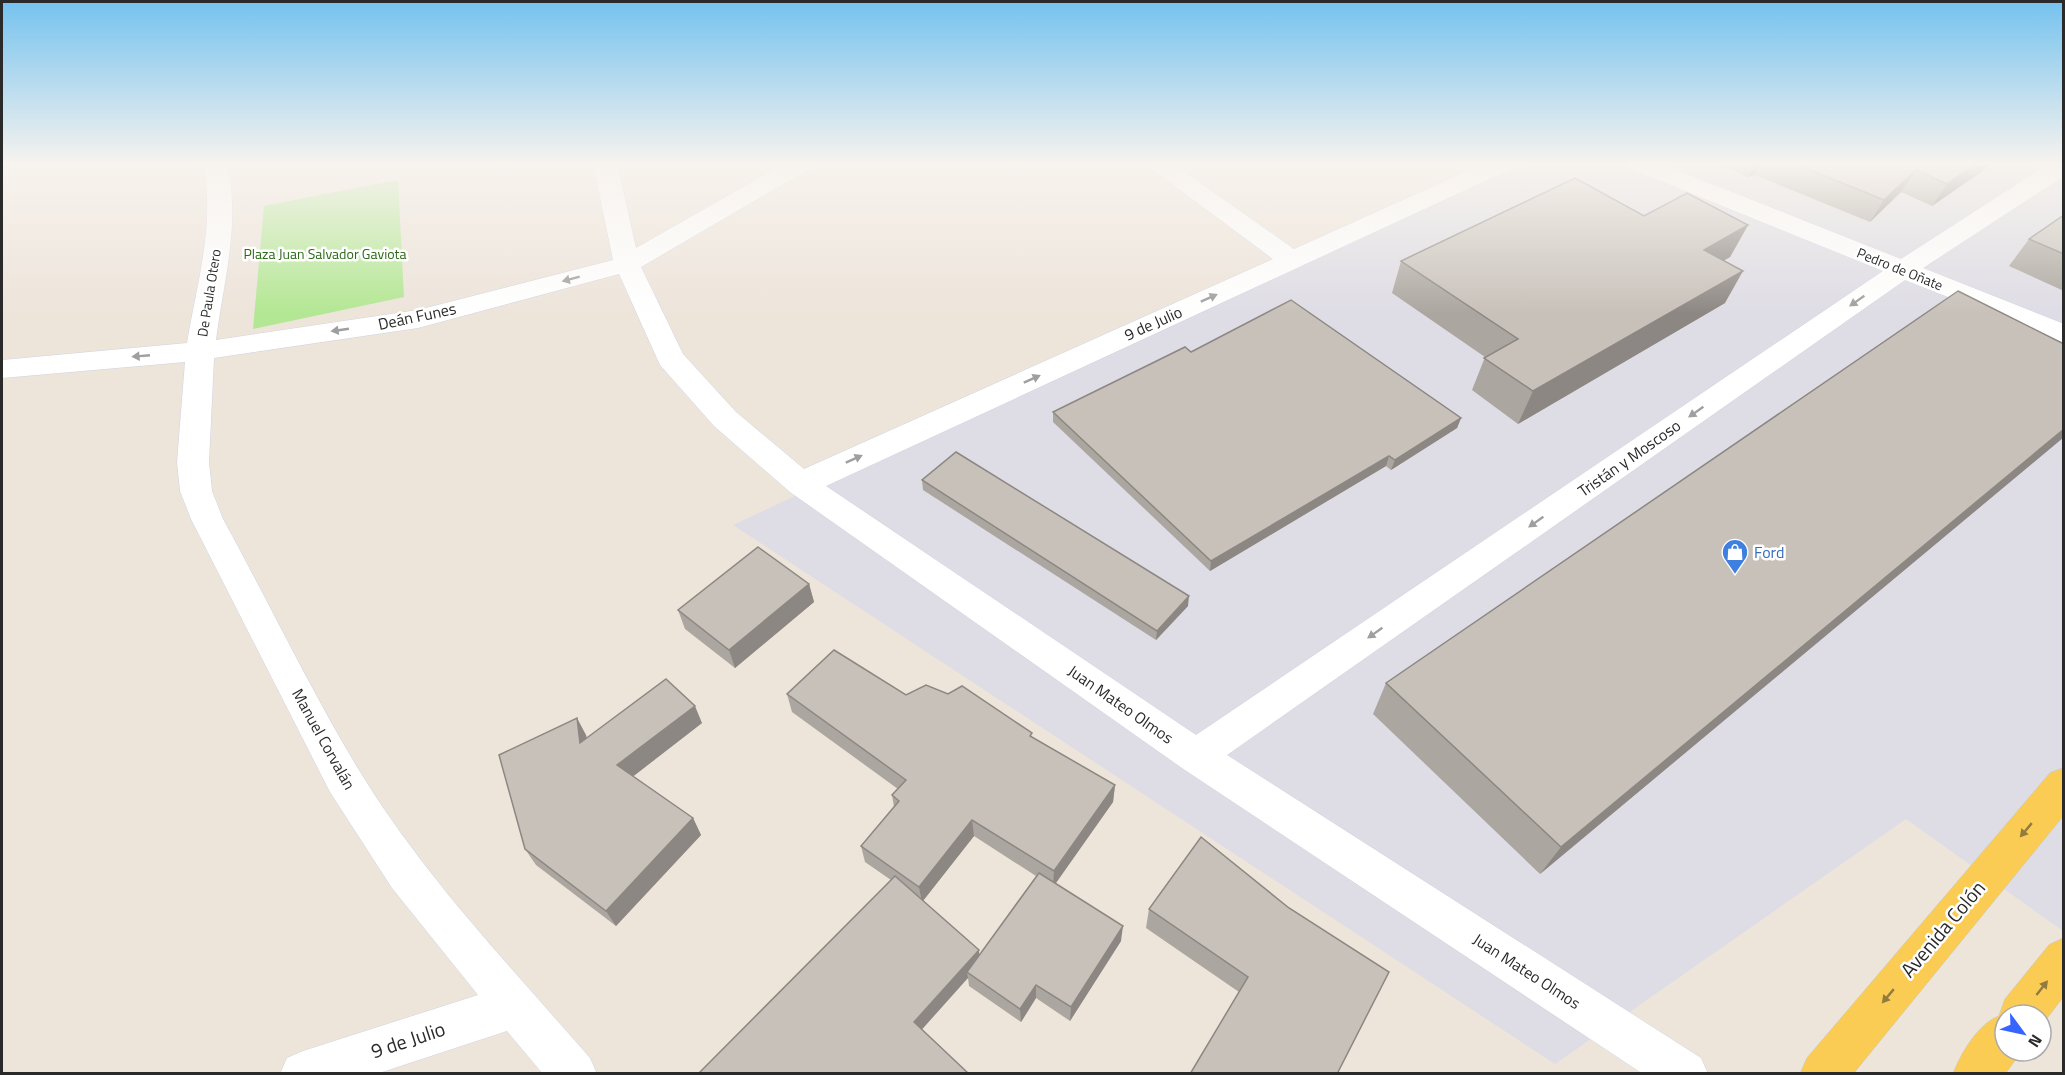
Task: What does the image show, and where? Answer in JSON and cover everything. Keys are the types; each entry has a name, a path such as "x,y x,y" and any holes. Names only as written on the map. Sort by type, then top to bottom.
{"main road":[{"name":"Avenida Colón","path":"1823,1074 2064,785"},
{"path":"2030,1003 2064,960"},
{"path":"1976,1074 1993,1052"}],"street":[{"name":"De Paula Otero","path":"200,351 219,213"},
{"name":"Juan Mateo Olmos","path":"616,213 627,264 670,358 725,419 801,484 1196,756 1685,1074"},
{"name":"Deán Funes","path":"2,369 200,351 418,319 627,264 716,213"},
{"path":"1226,213 1292,260"},
{"name":"9 de Julio","path":"801,484 1395,213"},
{"name":"Pedro de Oñate","path":"1761,213 2064,334"},
{"name":"Tristán y Moscoso","path":"1196,756 1902,270 1990,213"},
{"name":"Manuel Corvalán","path":"200,351 193,462 196,491 207,519 344,780 407,874 513,1006 574,1074"},
{"name":"9 de Julio","path":"303,1074 513,1006"}],"shaded area":[{"path":"1400,213 2063,213 2063,931 1906,819 1555,1064 733,525"}],"green space":[{"name":"Plaza Juan Salvador Gaviota","path":"263,213 400,213 404,297 253,329"}],"building":[{"path":"1501,213 1639,213 1644,216 1649,213 1725,213 1748,225 1704,250 1743,271 1533,391 1484,358 1518,339 1401,261"},
{"path":"2064,215 2064,254 2029,239"},
{"name":"Ford","path":"1958,291 2064,344 2064,429 1561,847 1386,683"},
{"path":"1291,300 1461,418 1395,460 1389,456 1211,561 1053,412 1185,347 1191,352"},
{"path":"956,452 1189,596 1157,631 922,480"},
{"path":"758,547 809,584 729,650 678,610"},
{"path":"834,650 906,695 926,685 948,694 962,686 1032,733 1030,736 1115,785 1054,871 972,820 919,887 861,846 899,801 892,795 906,780 787,694"},
{"path":"666,679 695,706 617,765 693,818 606,911 525,849 499,755 577,718 580,743"},
{"path":"1201,837 1289,908 1389,972 1337,1074 1190,1074 1248,977 1149,909"},
{"path":"1039,873 1123,926 1071,1007 1036,985 1020,1009 967,972"},
{"path":"895,876 979,950 914,1022 969,1074 698,1074"}],"place":[{"name":"Ford","path":"1735,575"}]}
